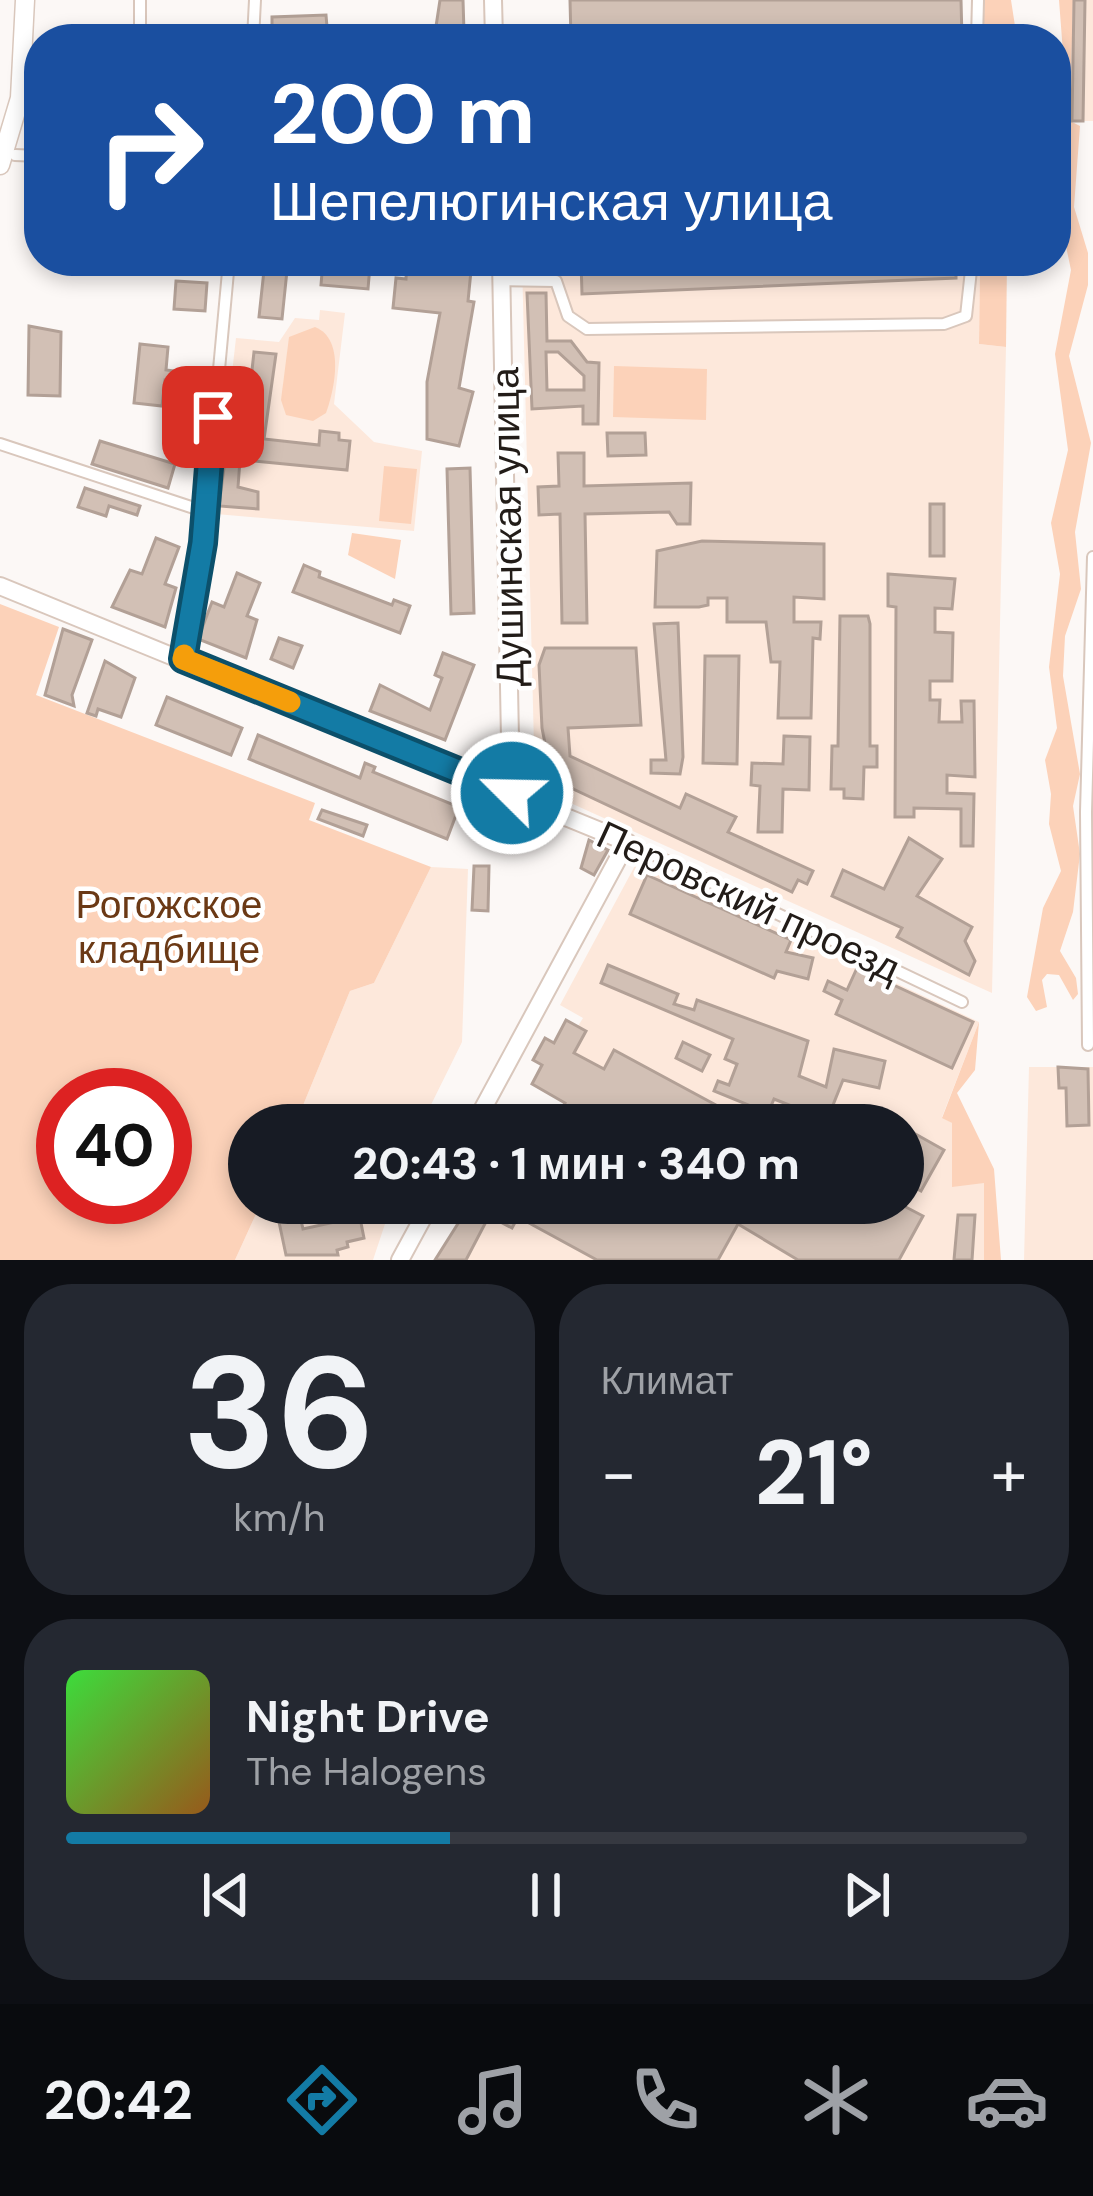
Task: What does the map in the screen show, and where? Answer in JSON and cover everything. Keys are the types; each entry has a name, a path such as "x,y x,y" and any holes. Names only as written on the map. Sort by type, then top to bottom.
{"main road":[{"path":"8,160 20,98 24,33"}],"street":[{"path":"183,659 203,543 227,276"},
{"name":"Душинская улица","path":"501,276 512,793"},
{"path":"531,276 556,281 568,316 587,329 944,324 966,316 970,276"},
{"path":"0,444 203,511"},
{"path":"1088,1046 1086,812 1093,557"},
{"name":"Перовский проезд","path":"0,586 627,842 962,1002"},
{"path":"485,1104 627,842"},
{"path":"400,1260 420,1224"}],"shaded area":[{"path":"1074,0 1093,0 1093,121 1072,121"},
{"path":"522,276 980,276 979,344 1006,347 992,993 535,787"},
{"path":"320,310 345,313 334,404 374,442 422,451 414,531 216,514 236,338 279,342 295,318 319,320"},
{"path":"637,862 979,1022 942,1117 952,1123 984,1183 984,1260 435,1260 458,1224 924,1224 924,1104 564,1104 571,1091 552,1096 532,1084 542,1065 533,1060 554,1042 566,1020 578,1026 583,1018 560,1005"},
{"path":"431,867 468,869 462,1042 431,1104 304,1104 350,991 374,983"},
{"path":"1029,1067 1093,1067 1093,1260 1024,1260"},
{"path":"251,1224 385,1224 373,1260 235,1260"}],"green space":[{"path":"984,0 1011,0 1015,24 984,24"},
{"path":"1059,0 1073,0 1071,81 1071,24 1061,24"},
{"path":"1071,122 1080,126 1074,207 1088,253 1088,285 1069,356 1091,443 1075,532 1081,589 1065,636 1063,676 1080,774 1073,806 1080,854 1073,912 1060,951 1076,978 1078,994 1073,1000 1059,975 1047,974 1042,980 1047,1007 1036,1011 1027,997 1043,908 1061,871 1049,824 1051,794 1045,760 1057,728 1049,667 1060,574 1051,523 1068,450 1055,354 1071,276"},
{"path":"980,276 1007,276 1006,347 979,344"},
{"path":"315,327 331,342 335,365 326,413 313,421 286,415 281,400 289,337"},
{"path":"614,366 707,369 706,420 613,417"},
{"path":"384,466 417,469 411,524 379,521"},
{"path":"352,533 401,540 395,579 348,555"},
{"name":"Рогожское кладбище","path":"0,604 59,627 36,695 315,803 309,820 431,867 374,983 350,991 304,1104 228,1104 228,1224 251,1224 235,1260 0,1260"},
{"path":"979,1022 975,1070 957,1093 994,1169 1001,1260 984,1260 984,1183 952,1187 952,1123 942,1118"}],"building":[{"path":"440,0 463,0 464,24 436,24"},
{"path":"570,0 961,0 962,24 571,24"},
{"path":"1074,0 1085,0 1083,121 1072,121"},
{"path":"326,15 327,24 272,24 272,17"},
{"path":"263,276 286,276 282,319 259,317"},
{"path":"322,276 369,276 368,289 321,285"},
{"path":"470,276 468,301 474,302 459,388 473,392 459,446 427,439 427,382 440,313 393,308 396,278"},
{"path":"581,276 956,276 956,278 582,294"},
{"path":"176,281 207,283 205,311 174,309"},
{"path":"527,293 546,293 547,341 571,341 587,362 599,363 598,424 583,424 583,406 532,409","holes":["546,352 558,352 584,376 584,390 547,390"]},
{"path":"29,326 61,332 60,396 28,395"},
{"path":"140,344 168,347 166,370 175,371 175,376 174,381 165,380 162,406 134,403"},
{"path":"254,352 276,354 264,439 319,445 320,431 339,433 339,440 350,441 347,470 233,459 240,387 250,388"},
{"path":"607,433 645,433 646,455 608,456"},
{"path":"100,441 175,464 168,488 92,464"},
{"path":"558,453 584,453 584,486 691,483 690,524 677,524 669,512 585,514 587,623 562,623 560,514 539,515 538,487 559,486"},
{"path":"225,460 240,460 238,487 258,492 258,509 219,506"},
{"path":"470,468 474,613 451,614 447,469"},
{"path":"85,488 140,506 137,515 109,506 106,516 78,507"},
{"path":"930,504 944,504 944,556 930,556"},
{"path":"156,538 179,547 165,584 176,588 165,627 112,607 130,570 142,574"},
{"path":"702,541 824,544 824,599 794,597 794,622 821,622 820,639 813,638 811,718 778,718 780,662 771,662 766,622 727,622 727,598 708,598 708,605 699,607 655,607 657,551"},
{"path":"304,565 320,572 319,577 392,605 394,600 410,606 400,633 293,592"},
{"path":"237,573 260,583 247,616 257,620 246,658 198,639 212,602 224,607"},
{"path":"888,574 955,579 952,609 935,608 935,632 953,633 952,681 930,681 930,700 940,700 939,722 962,722 961,701 974,701 975,777 947,775 947,793 974,794 973,846 961,846 961,809 914,808 914,817 895,817 896,607 888,606"},
{"path":"840,616 868,616 870,624 870,746 877,746 877,767 864,767 863,799 844,798 844,789 831,789 832,746 838,746"},
{"path":"678,623 680,774 651,773 651,760 666,760 654,624"},
{"path":"63,629 92,640 72,695 74,706 45,695"},
{"path":"279,638 302,646 293,668 271,659"},
{"path":"545,648 636,648 641,725 568,728 570,756 680,808 686,794 736,817 728,832 813,871 807,884 798,880 792,892 552,779 542,728 539,665"},
{"path":"443,653 474,665 445,740 370,711 380,685 430,710 442,678 435,675"},
{"path":"705,656 739,656 737,764 703,763"},
{"path":"105,661 135,678 121,717 98,709 96,716 87,713"},
{"path":"167,697 242,728 231,755 156,725"},
{"path":"258,735 360,778 365,763 375,767 373,772 459,807 447,839 249,759"},
{"path":"784,736 810,737 809,790 783,789 782,832 758,832 760,786 751,785 752,763 783,764"},
{"path":"322,810 367,825 363,836 318,819"},
{"path":"909,838 942,859 917,896 972,927 965,941 975,961 969,975 897,937 902,928 832,896 843,870 884,889"},
{"path":"589,840 608,850 594,875 581,868"},
{"path":"474,866 489,866 488,911 472,910"},
{"path":"647,875 791,940 786,952 813,958 808,979 777,971 774,978 630,914"},
{"path":"608,965 678,994 674,1004 694,1010 697,1000 808,1041 799,1076 826,1087 834,1049 885,1061 879,1088 843,1080 833,1104 787,1104 774,1099 772,1104 746,1104 714,1091 718,1081 729,1085 737,1064 725,1059 733,1039 601,983"},
{"path":"857,968 973,1022 952,1068 836,1014 842,1000 824,991 828,981 847,990"},
{"path":"566,1020 586,1031 574,1053 604,1069 614,1050 714,1104 564,1104 532,1084 542,1065 533,1060 545,1038 554,1043"},
{"path":"683,1042 710,1055 702,1071 676,1058"},
{"path":"1058,1067 1088,1069 1089,1125 1067,1126 1066,1088 1059,1088"},
{"path":"924,1139 944,1150 924,1186"},
{"path":"958,1215 975,1215 972,1260 954,1260"},
{"path":"279,1224 302,1224 303,1229 361,1224 364,1238 347,1242 348,1247 337,1250 338,1255 286,1255"},
{"path":"458,1224 485,1224 466,1260 435,1260"},
{"path":"531,1224 738,1224 718,1260 597,1260"},
{"path":"738,1224 919,1224 899,1260 798,1260"}],"slow traffic":[{"path":"184,655 183,659 290,702"}],"route":[{"path":"213,417 203,543 183,659 512,793"}]}
